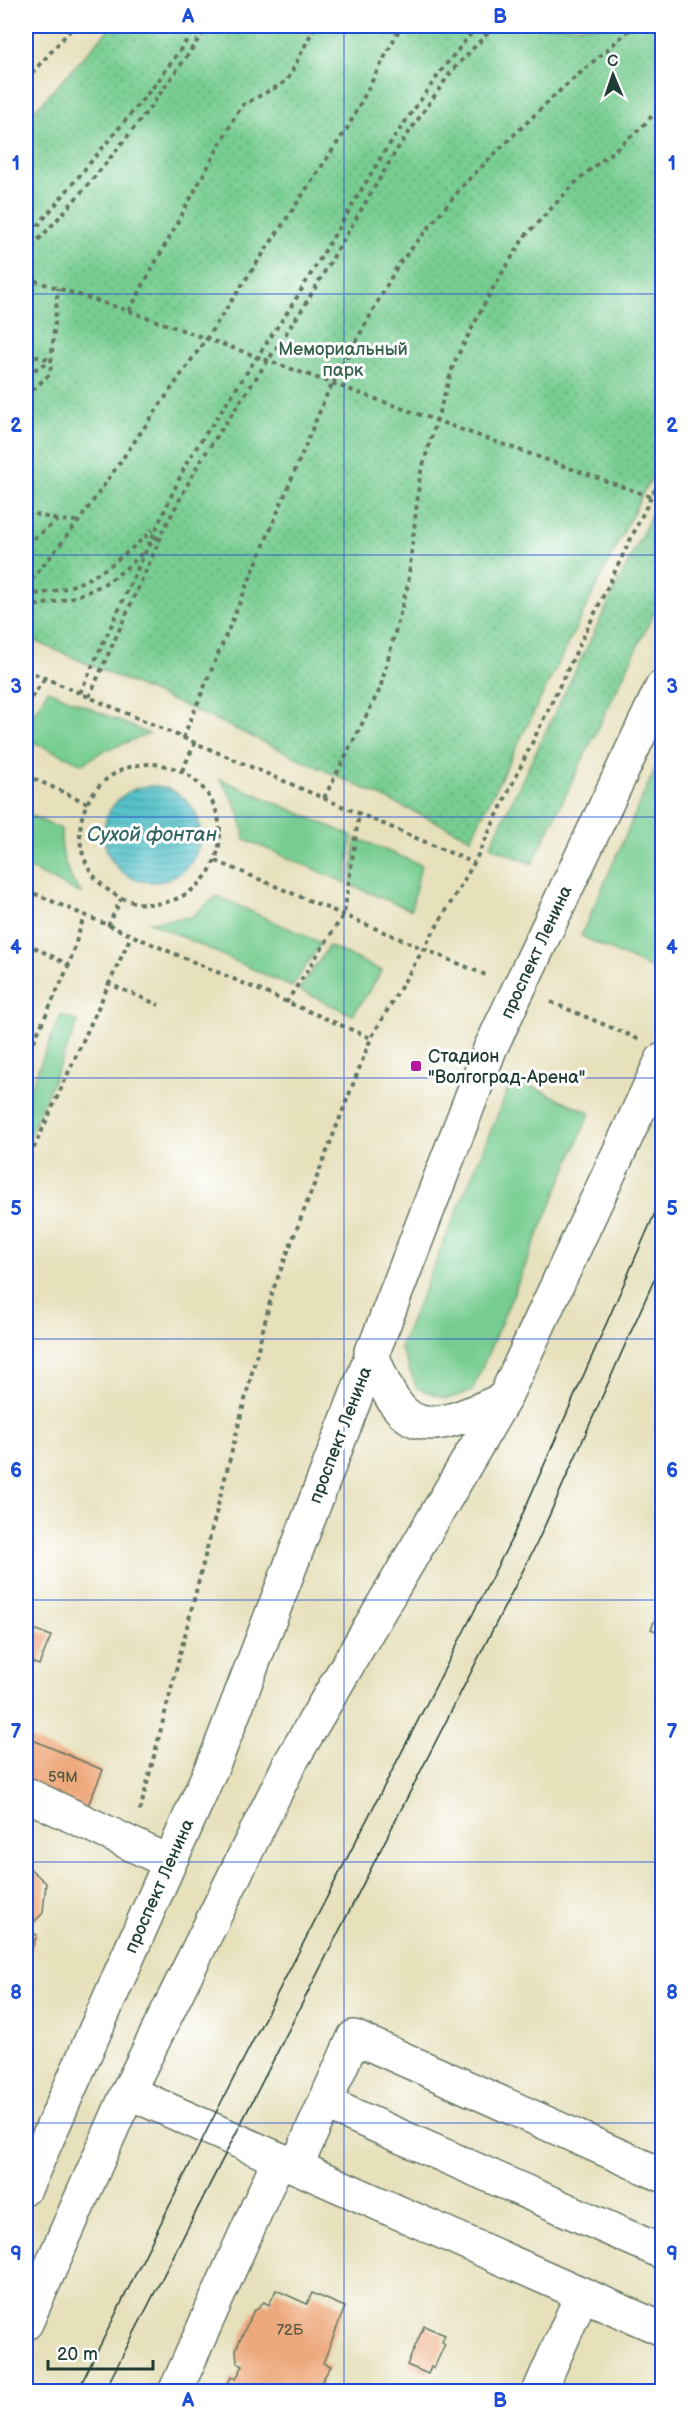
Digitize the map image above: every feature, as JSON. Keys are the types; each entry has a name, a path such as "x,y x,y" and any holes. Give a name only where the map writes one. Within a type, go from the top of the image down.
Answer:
{"main road":[{"name":"проспект Ленина","path":"26,2187 219,1751 371,1351 490,1048 663,687"},
{"path":"26,2323 128,2092 290,1763 504,1399 652,1050"},
{"path":"371,1351 392,1401 411,1420 432,1425 463,1417 504,1399"},
{"path":"26,1794 169,1862"},
{"path":"176,2391 288,2163 325,2103 354,2037 663,2175"},
{"path":"128,2092 663,2329"},
{"path":"325,2103 663,2252"},
{"path":"539,2391 582,2294"}],"path":[{"path":"26,80 74,26"},
{"path":"26,240 158,81 197,26"},
{"path":"26,254 86,187 171,81 207,26"},
{"path":"129,311 242,106 287,81 315,26"},
{"path":"26,587 79,521 206,339 348,127 401,26"},
{"path":"80,693 187,462 330,244 386,149 444,66 477,26"},
{"path":"89,697 163,531 199,463 303,308 396,151 451,72 494,26"},
{"path":"183,738 333,384 399,265 466,182 555,95 634,26"},
{"path":"324,798 380,689 408,584 420,476 454,363 490,293 525,236 578,180 640,129 663,105"},
{"path":"26,278 129,311 651,497"},
{"path":"26,396 50,374 58,288"},
{"path":"26,354 52,361"},
{"path":"26,374 52,361"},
{"path":"131,1844 273,1290 371,1038 474,864 651,497 663,477"},
{"path":"26,512 58,520 79,521"},
{"path":"26,544 58,520"},
{"path":"26,595 69,589 96,576 156,527"},
{"path":"26,607 61,602 93,592 126,570 163,531"},
{"path":"26,670 474,864"},
{"path":"26,705 45,678"},
{"path":"182,771 195,743"},
{"path":"158,763 182,771 199,783 216,809 221,840 216,861 200,884 177,900 148,905 121,899 100,885 86,865 79,840 81,816 87,803 92,793 110,776 133,765 158,763"},
{"path":"26,775 87,803"},
{"path":"286,1003 344,914 359,814"},
{"path":"216,861 518,988 652,1050"},
{"path":"26,890 371,1038"},
{"path":"108,926 121,899"},
{"path":"26,1058 69,966 84,916"},
{"path":"26,1165 107,984 131,936"},
{"path":"26,943 69,966"},
{"path":"107,984 159,1005"}],"green space":[{"name":"Мемориальный парк","path":"112,26 662,26 662,461 646,487 471,838 216,720 26,637 26,120"},
{"path":"662,493 662,596 532,864 490,846"},
{"path":"48,690 149,734 101,752 83,764 26,739 26,726"},
{"path":"662,753 662,952 654,970 581,936"},
{"path":"220,779 352,836 346,883 244,839 242,822 236,807"},
{"path":"26,814 61,829 65,864 82,894 26,867"},
{"path":"356,838 421,865 411,910 351,885"},
{"path":"217,896 321,943 292,987 150,922 191,917"},
{"path":"329,946 382,971 353,1015 299,990"},
{"path":"61,1015 78,1022 26,1144 26,1098"},
{"path":"513,1078 590,1113 472,1391 447,1399 417,1388 400,1347"}],"water":[{"name":"Сухой фонтан","path":"152,786 170,789 186,800 197,816 200,834 197,852 186,868 170,879 152,882 134,879 118,868 107,852 104,834 107,816 118,800 134,789"}],"building":[{"path":"662,1603 662,1634 651,1629"},
{"path":"26,1626 51,1636 39,1665 26,1660"},
{"path":"26,1737 103,1770 86,1810 26,1784"},
{"path":"26,1865 46,1883 43,1913 26,1930"},
{"path":"26,1930 37,1935 26,1962"},
{"path":"276,2290 307,2304 312,2293 345,2307 323,2363 331,2366 322,2381 324,2392 224,2392 231,2377 236,2379 243,2365 237,2362 236,2349 253,2312 264,2302 269,2305"},
{"path":"424,2326 445,2335 442,2342 445,2344 434,2368 431,2366 428,2374 407,2365"}],"tram line":[{"path":"77,2392 208,2128 512,1538 662,1197"},
{"path":"104,2392 537,1543 662,1262"}],"place":[{"name":"Стадион \"Волгоград-Арена\"","path":"416,1066"}]}
